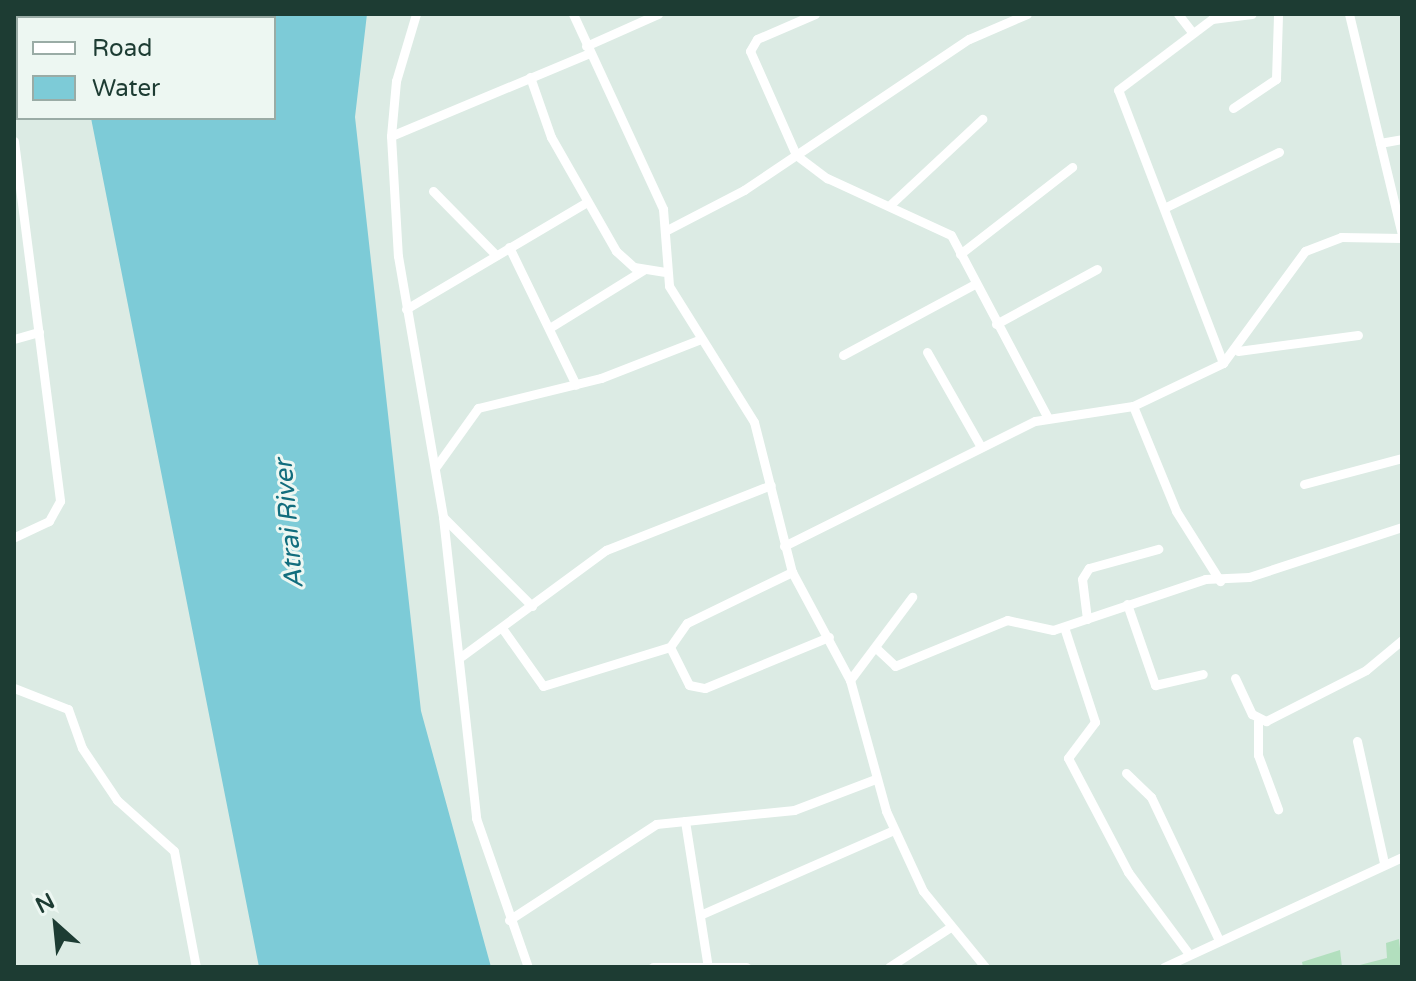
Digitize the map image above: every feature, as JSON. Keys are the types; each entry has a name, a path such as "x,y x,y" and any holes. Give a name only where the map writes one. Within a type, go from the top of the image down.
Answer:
{"street":[{"path":"416,14 396,81 391,136 406,309 443,517 462,656 476,818 509,920 528,967"},
{"path":"573,14 658,195 665,231 664,272 701,339 754,422 792,572 850,680 873,780 894,830 949,928 985,967"},
{"path":"391,136 530,77 658,14"},
{"path":"815,14 751,47 796,155 827,178 942,228 960,254 1047,416"},
{"path":"665,231 796,155 903,80 1001,19 1027,14"},
{"path":"1178,14 1193,33"},
{"path":"1223,363 1118,90 1193,33 1222,16 1252,14"},
{"path":"1233,108 1276,79 1278,14"},
{"path":"784,546 1047,416 1133,406 1223,363 1238,351 1305,251 1341,237 1402,236 1349,14"},
{"path":"530,77 543,122 616,251 645,269 664,272"},
{"path":"891,204 982,119"},
{"path":"1380,143 1402,139"},
{"path":"14,141 59,511 14,537"},
{"path":"1164,208 1279,152"},
{"path":"960,254 1072,167"},
{"path":"433,191 496,255"},
{"path":"406,309 587,202"},
{"path":"509,247 551,327 576,385"},
{"path":"551,327 645,269"},
{"path":"996,324 1097,269"},
{"path":"843,355 975,284"},
{"path":"14,339 39,332"},
{"path":"1238,351 1358,335"},
{"path":"435,468 478,408 576,385 701,339"},
{"path":"927,352 981,447"},
{"path":"1133,406 1176,511 1220,581"},
{"path":"1304,484 1402,458"},
{"path":"462,656 631,538 771,485"},
{"path":"443,517 532,606"},
{"path":"876,648 895,666 1007,620 1041,630 1064,627 1205,579 1220,581 1402,527"},
{"path":"1087,619 1082,579 1089,568 1158,549"},
{"path":"502,628 543,686 670,647 687,623 792,572"},
{"path":"850,680 912,597"},
{"path":"1127,604 1155,685 1203,674"},
{"path":"1064,627 1095,722 1068,758 1128,872 1189,954"},
{"path":"670,647 697,689 829,637"},
{"path":"1258,721 1366,670 1402,640"},
{"path":"1235,678 1258,721 1258,755 1278,809"},
{"path":"14,688 68,709 82,748 117,800 174,851 196,967"},
{"path":"1357,741 1384,863"},
{"path":"1126,773 1151,797 1219,940"},
{"path":"509,920 643,830 685,821 794,810 873,780"},
{"path":"685,821 707,962"},
{"path":"700,915 894,830"},
{"path":"1164,967 1402,857"},
{"path":"889,967 949,928"},
{"path":"653,967 707,962 746,967"}],"green space":[{"path":"1399,939 1402,967 1352,967 1387,958 1386,943"},
{"path":"1340,950 1342,967 1303,967 1302,962"}],"water":[{"name":"Atrai River","path":"74,14 367,14 355,117 421,711 491,967 259,967 91,120 276,120 276,16"}]}
